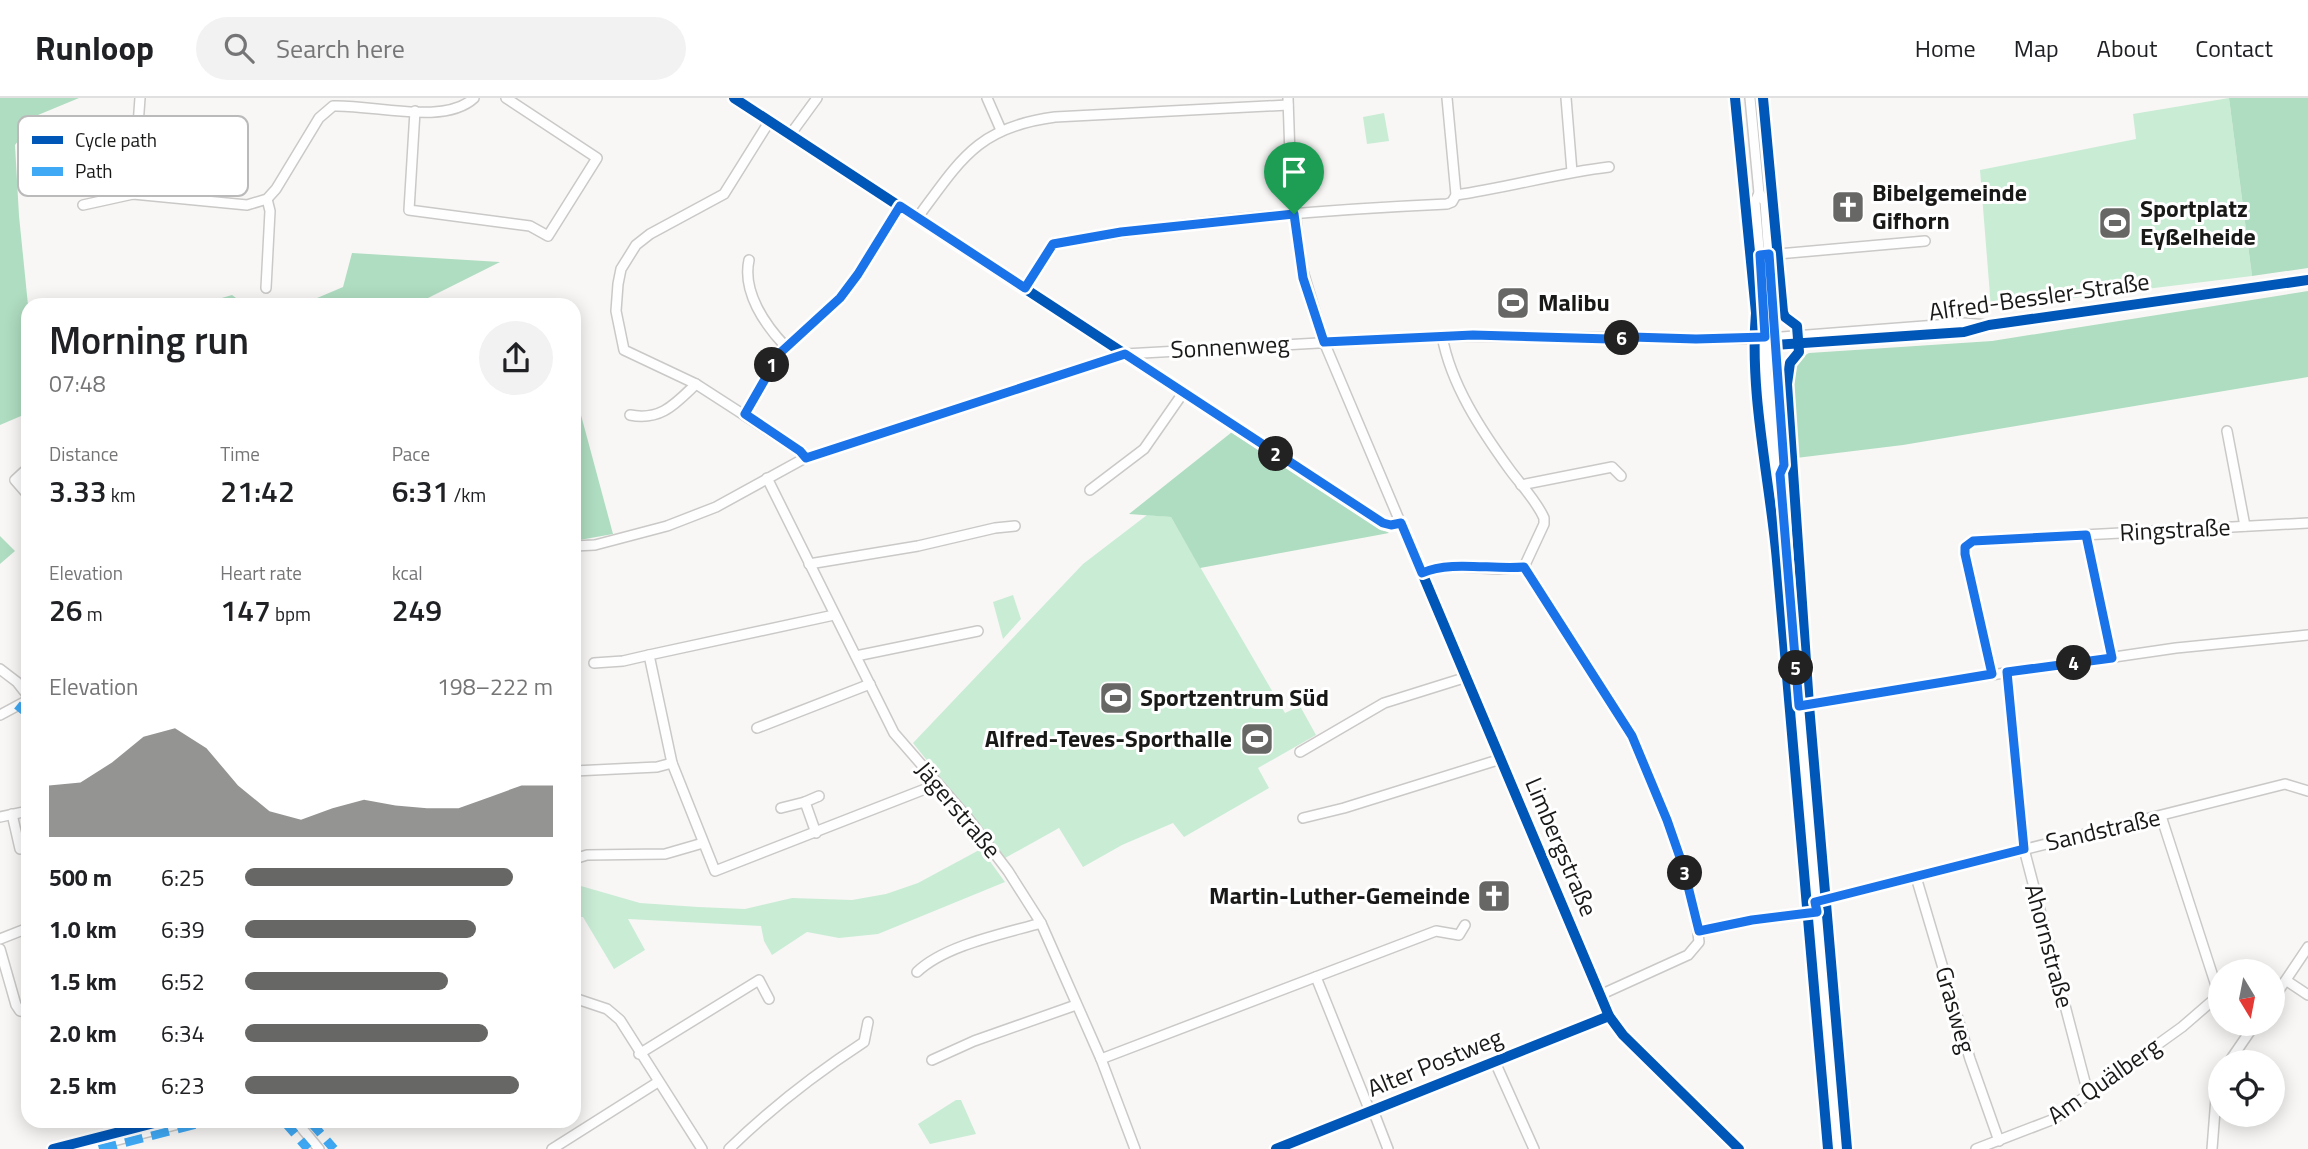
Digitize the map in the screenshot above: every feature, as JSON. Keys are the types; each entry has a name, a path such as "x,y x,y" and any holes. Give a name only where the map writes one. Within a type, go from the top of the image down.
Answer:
{"street":[{"path":"138,116 139,98"},
{"path":"154,196 247,205 267,200 319,118 333,102 444,112 464,107 474,98"},
{"path":"415,111 409,210 530,226 548,236 597,158 506,98"},
{"path":"734,98 1383,523 1401,523"},
{"path":"790,135 817,98"},
{"path":"987,98 1001,130"},
{"path":"1025,288 1053,244 1121,232 1294,214 1447,204 1456,195 1447,98"},
{"path":"1566,98 1572,172"},
{"path":"1750,98 1759,193 1765,202 1770,341 1784,465 1780,474 1837,1149"},
{"path":"918,217 968,153 1001,130 1055,117 1288,102"},
{"name":"Limbergstraße","path":"1288,102 1294,214 1303,278 1324,342 1609,1016 1623,1035 1739,1149"},
{"path":"769,122 724,194 650,234 636,245 621,270 616,312 624,350 695,384 745,414 800,451 806,458"},
{"path":"1456,195 1609,167"},
{"path":"83,205 124,196"},
{"path":"267,200 270,211 267,288"},
{"path":"745,414 761,382 786,347 840,298 900,206"},
{"path":"1765,255 1925,241"},
{"path":"749,260 748,281 754,300 772,333 786,347"},
{"name":"Alfred-Bessler-Straße","path":"1770,341 1963,323 1989,325 2308,280"},
{"path":"1442,336 1444,350 1472,413 1486,437 1541,511 1544,524 1524,567"},
{"name":"Sonnenweg","path":"581,546 595,545 667,526 716,507 806,458 1125,354 1442,336 1770,341"},
{"path":"630,415 643,417 669,410 695,384"},
{"path":"1090,489 1144,449 1183,393"},
{"path":"2227,431 2245,526"},
{"path":"1521,485 1612,467 1621,476"},
{"name":"Jägerstraße","path":"767,478 894,733 1008,871 1041,923 1101,1059 1135,1149"},
{"name":"Ringstraße","path":"1992,674 1965,554 1965,547 1973,541 2308,523"},
{"path":"809,564 1015,526"},
{"path":"2086,535 2112,658"},
{"path":"1422,573 1445,566 1499,569 1524,567"},
{"path":"1524,567 1632,736 1679,854 1699,931 1699,942 1688,956 1600,995"},
{"path":"594,663 623,661 834,615"},
{"path":"856,656 978,631"},
{"path":"1799,706 1992,674 2176,648 2308,635"},
{"path":"649,655 672,763 715,872 938,784"},
{"path":"0,669 21,688"},
{"name":"Ahornstraße","path":"2007,672 2024,849 2085,1082 2091,1092"},
{"path":"1300,752 1384,703 1466,677"},
{"path":"757,728 870,684"},
{"path":"0,715 21,702"},
{"path":"1303,818 1344,808 1501,759"},
{"path":"581,771 657,767 672,763"},
{"name":"Sandstraße","path":"1815,902 2285,784 2308,791"},
{"path":"781,808 805,803 819,796"},
{"path":"805,803 816,833"},
{"path":"0,817 21,812"},
{"path":"12,814 21,849"},
{"path":"2161,816 2208,960"},
{"path":"581,857 665,854 703,843"},
{"name":"Grasweg","path":"1916,877 1970,1059 1999,1141"},
{"path":"1699,931 1752,920 1817,912"},
{"path":"917,972 928,961 973,943 1041,923"},
{"path":"1101,1059 1436,931 1459,935 1465,925"},
{"path":"0,939 21,931"},
{"path":"2308,947 2287,981 2308,995"},
{"path":"0,949 16,1005 21,1011"},
{"path":"1316,976 1388,1149"},
{"path":"639,1054 759,980 769,999"},
{"path":"581,1000 607,1009 624,1024 639,1054 702,1149"},
{"path":"932,1060 974,1041 1076,1005"},
{"name":"Am Quälberg","path":"1976,1149 2054,1119 2208,1006"},
{"name":"Alter Postweg","path":"1276,1149 1609,1016"},
{"path":"729,1149 755,1123 806,1081 864,1042 868,1022"},
{"path":"1495,1062 1534,1149"},
{"path":"552,1149 658,1082"},
{"path":"2211,1148 2213,1127"},
{"path":"83,1149 152,1128"},
{"path":"302,1128 319,1149"}],"green space":[{"path":"0,98 79,98 37,116 18,116 18,141 15,145 27,298 21,298 21,416 0,425"},
{"name":"Sportplatz Eyßelheide","path":"2229,98 2252,276 1991,308 1980,170 2136,139 2133,114"},
{"path":"2229,98 2308,98 2308,268 2252,276"},
{"path":"1384,113 1389,141 1367,144 1363,117"},
{"path":"352,253 500,262 428,298 317,298 343,287"},
{"path":"2308,291 2308,377 1903,445 1796,458 1791,371 1802,357 1809,353 1992,341"},
{"path":"581,415 613,534 581,540"},
{"path":"1232,432 1389,533 1200,568 1171,517 1129,514"},
{"name":"Sportzentrum Süd","path":"1147,515 1171,517 1285,713 1300,706 1316,735 1258,768 1269,788 1184,837 1173,823 1122,845 1083,867 1059,828 1005,858 913,743 1083,564"},
{"path":"0,536 15,551 0,564"},
{"path":"1013,595 1021,619 1003,639 993,602"},
{"path":"981,849 1005,882 878,934 839,938 807,932 772,955 764,941 761,926 628,919 645,950 614,969 581,917 581,886 640,903 745,909 792,898 852,900 886,894 918,883"},
{"path":"956,1100 961,1100 976,1134 930,1144 918,1124"}],"marked path":[{"path":"17,705 21,708"},
{"path":"99,1149 181,1128"},
{"path":"290,1128 308,1149"},
{"path":"316,1128 334,1149"}],"cycle path":[{"path":"734,98 1383,523 1401,523 1609,1016 1623,1035 1739,1149"},
{"path":"1735,98 1756,313 1755,374 1777,561 1828,1149"},
{"path":"1763,98 1783,312 1785,317 1797,326 1799,352 1790,363 1787,384 1809,705 1847,1149"},
{"path":"1775,345 1964,332 1989,325 2308,280"},
{"path":"1276,1149 1609,1016"},
{"path":"53,1149 135,1128"}],"place":[{"name":"Bibelgemeinde Gifhorn","path":"1848,207"},
{"name":"Sportplatz Eyßelheide","path":"2115,223"},
{"name":"Malibu","path":"1513,303"},
{"name":"Sportzentrum Süd","path":"1116,698"},
{"name":"Alfred-Teves-Sporthalle","path":"1257,739"},
{"name":"Martin-Luther-Gemeinde","path":"1494,896"}],"route":[{"path":"900,206 1025,288 1053,244 1121,232 1294,214 1303,278 1324,342 1473,335 1609,339 1765,337 1760,255 1769,254 1784,465 1780,474 1799,706 1992,674 1965,547 1973,541 2086,535 2112,658 2007,672 2024,849 1815,902 1817,912 1752,920 1699,931 1683,866 1632,736 1524,567 1499,569 1445,566 1422,573 1401,523 1383,523 1125,354 806,458 800,451 745,414 780,353 840,298 900,206"}]}
